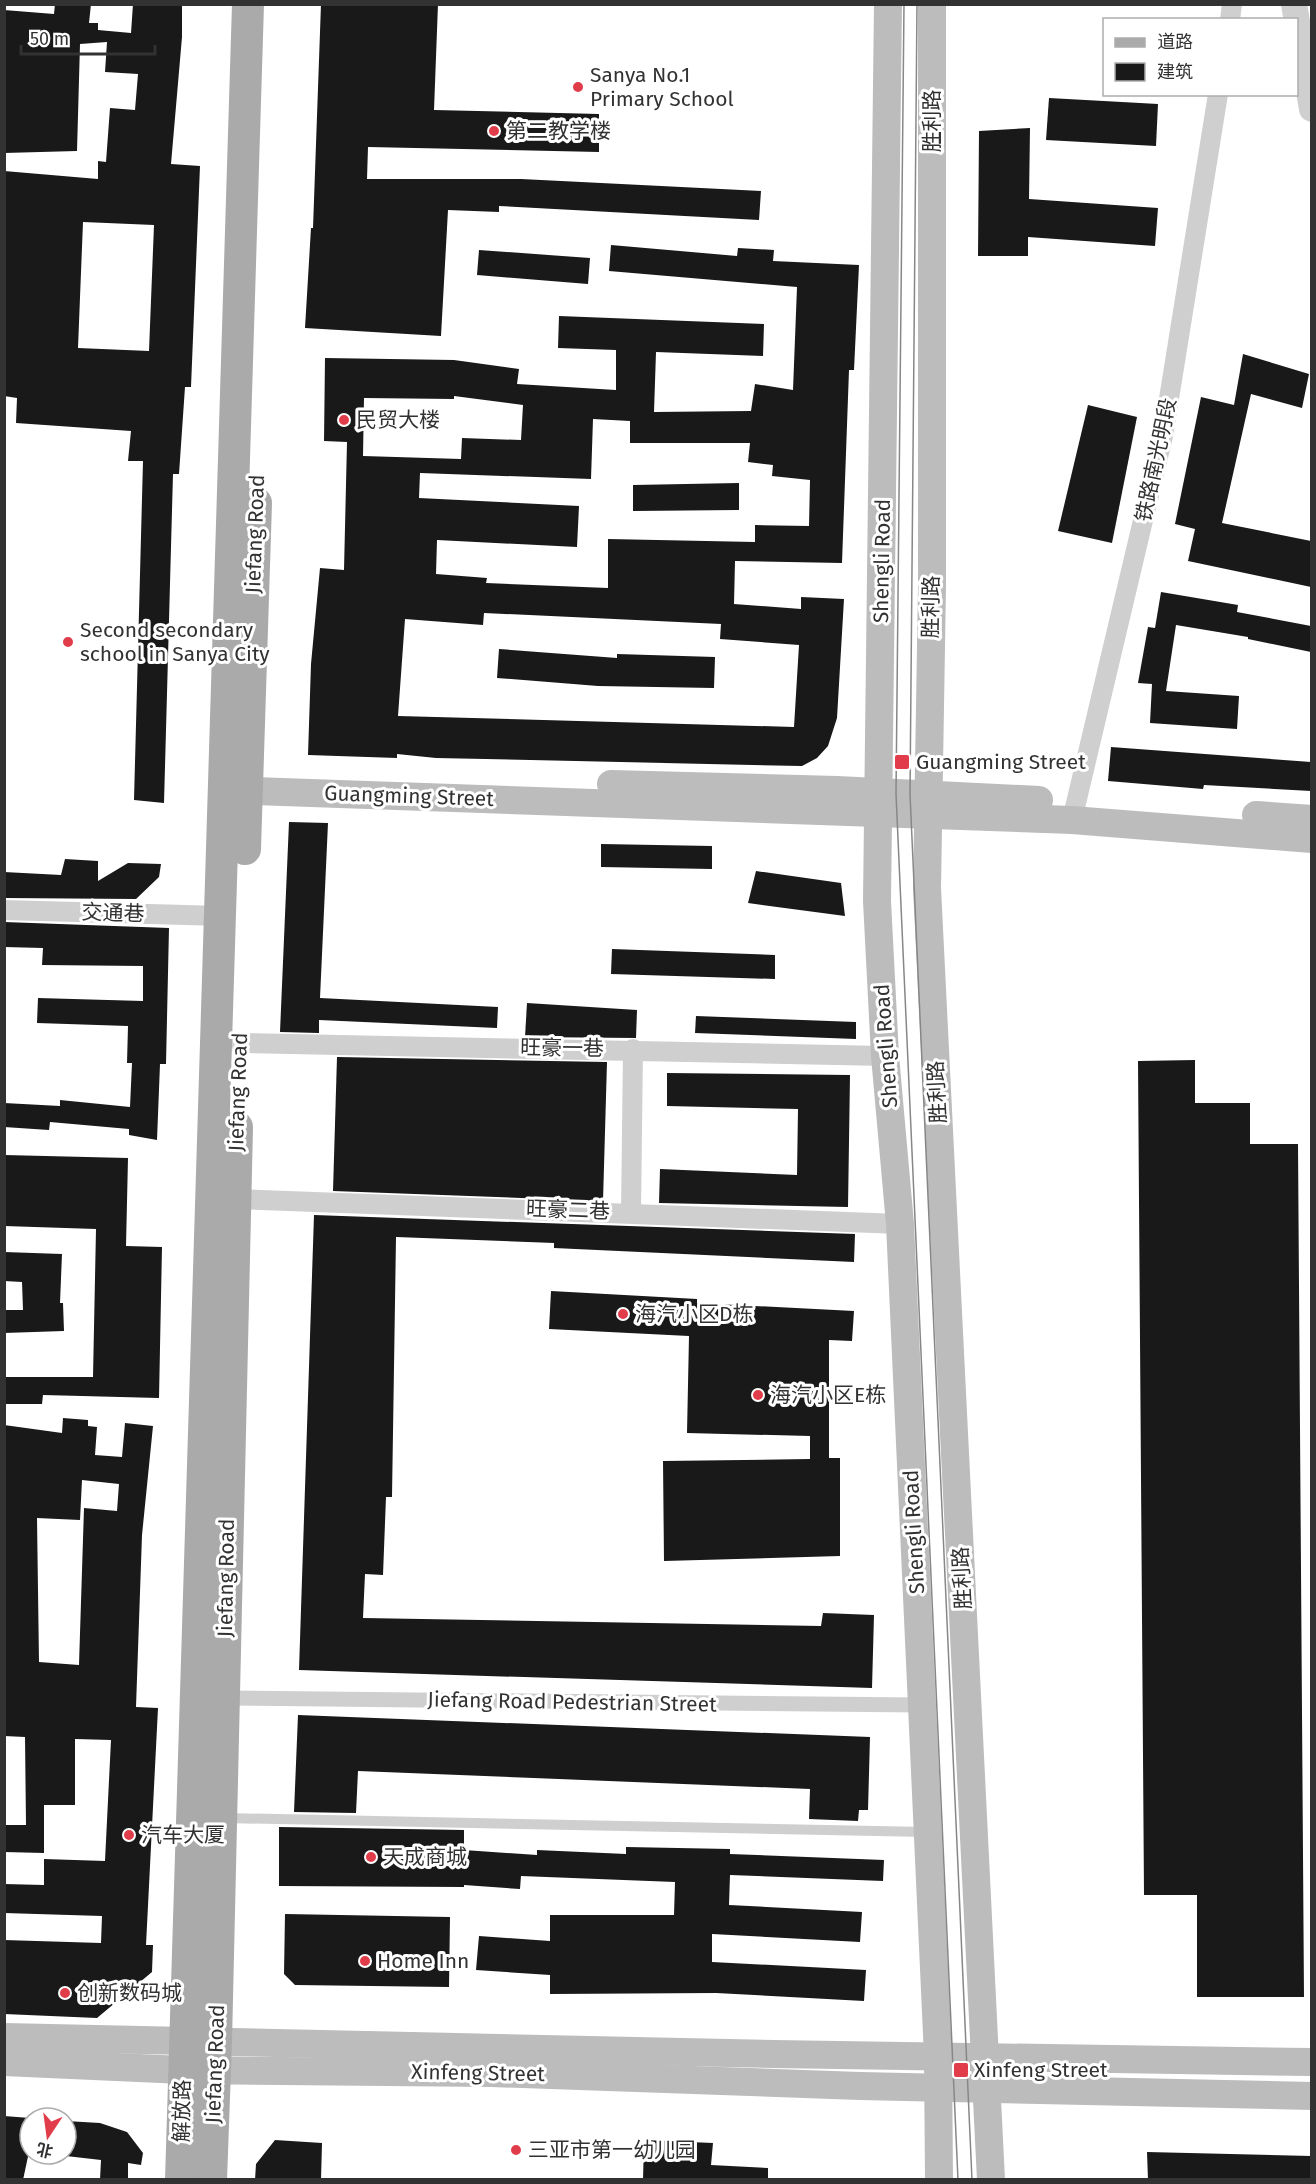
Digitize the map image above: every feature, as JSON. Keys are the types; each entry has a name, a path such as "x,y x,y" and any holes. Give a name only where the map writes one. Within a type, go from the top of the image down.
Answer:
{"main road":[{"name":"Jiefang Road","path":"211,2180 222,1818 239,1043 236,782 248,4"},
{"name":"Jiefang Road","path":"184,2056 222,916 236,782 269,4"},
{"name":"Shengli Road","path":"888,4 877,901 885,1056 900,1224 939,2087"},
{"name":"胜利路","path":"932,4 932,586 927,888 991,2180"},
{"name":"Guangming Street","path":"236,782 1311,819"},
{"name":"Guangming Street","path":"1074,811 1311,839"},
{"name":"Xinfeng Street","path":"4,2037 184,2056"},
{"name":"Xinfeng Street","path":"4,2062 184,2056 986,2056 1311,2062"},
{"name":"解放路","path":"181,2180 184,2056"},
{"name":"Xinfeng Street","path":"215,2056 492,2073 1311,2096"},
{"path":"939,2087 939,2180"}],"street":[{"path":"1298,29 1311,109"},
{"name":"铁路南光明段","path":"1074,811 1163,435 1218,96"},
{"name":"交通巷","path":"4,910 222,916"},
{"name":"旺豪一巷","path":"239,1043 633,1049 885,1056"},
{"path":"631,1212 633,1049"},
{"name":"旺豪二巷","path":"235,1198 900,1224"},
{"name":"Jiefang Road Pedestrian Street","path":"223,1698 921,1705"}],"lane":[{"path":"222,1818 927,1832"}],"building":[{"path":"55,4 91,4 89,23 98,23 98,30 131,33 133,4 182,4 182,37 171,164 200,166 191,387 185,387 179,474 173,474 164,803 134,800 143,461 128,461 131,431 16,423 17,398 4,396 4,171 98,179 98,161 106,162 110,108 135,110 138,74 105,72 107,42 80,44 77,151 4,153 4,10 54,14","holes":["83,222 154,225 149,351 78,348"]},
{"path":"321,4 438,4 434,110 599,114 599,152 368,147 367,179 521,179 761,191 759,220 499,206 499,212 448,210 441,336 305,328 311,228 313,228"},
{"path":"1049,98 1158,104 1156,146 1046,140"},
{"path":"1030,128 1029,199 1158,208 1155,246 1028,237 1028,256 978,256 979,131"},
{"path":"611,245 737,256 738,248 774,250 773,261 859,265 854,370 849,370 842,563 735,561 734,604 801,609 801,597 844,599 837,718 828,746 817,758 802,766 436,758 397,754 397,758 308,755 311,664 320,568 344,570 347,442 324,441 325,358 454,360 519,369 517,384 616,390 616,350 558,348 559,316 764,324 763,356 656,352 654,412 751,411 755,384 793,390 797,287 609,271","holes":["454,396 523,405 521,440 462,438 461,459 363,456 364,398 454,399","593,419 630,421 630,443 750,443 748,462 773,465 772,476 810,480 809,526 755,525 755,542 608,539 608,588 486,583 487,578 436,574 437,540 577,547 579,506 419,498 420,473 591,479","484,613 721,624 720,639 799,645 794,727 398,716 405,619 483,625"]},
{"path":"479,250 590,258 588,284 477,275"},
{"path":"1243,354 1309,374 1302,408 1251,394 1222,523 1311,541 1311,587 1188,561 1195,529 1175,524 1201,397 1234,405"},
{"path":"1088,405 1137,417 1112,543 1058,531"},
{"path":"739,483 739,510 633,511 633,485"},
{"path":"1161,592 1238,605 1237,612 1311,626 1311,652 1248,639 1248,637 1176,625 1166,691 1239,696 1237,729 1150,723 1152,684 1138,683 1148,627 1155,628"},
{"path":"499,649 617,658 617,654 715,657 714,688 598,686 497,678"},
{"path":"1111,747 1311,762 1311,791 1204,785 1203,789 1108,781"},
{"path":"289,822 328,823 320,998 498,1007 497,1028 319,1020 319,1033 280,1032"},
{"path":"601,844 712,846 712,869 601,867"},
{"path":"65,859 98,861 98,881 128,863 161,864 159,877 136,899 4,898 4,872 61,875"},
{"path":"756,871 841,883 845,916 748,903"},
{"path":"4,922 169,928 166,1064 160,1064 157,1140 129,1135 129,1129 50,1122 49,1130 4,1127 4,1103 60,1106 60,1100 130,1107 132,1063 127,1063 128,1026 37,1023 38,998 143,1001 143,966 42,965 43,948 4,947"},
{"path":"612,949 775,955 775,979 611,974"},
{"path":"527,1003 637,1010 636,1038 525,1037"},
{"path":"696,1016 856,1022 856,1039 695,1033"},
{"path":"337,1057 607,1062 603,1201 333,1191"},
{"path":"1195,1060 1195,1103 1250,1103 1250,1144 1298,1144 1304,1997 1197,1997 1197,1895 1144,1895 1138,1061"},
{"path":"667,1073 850,1075 848,1207 659,1203 660,1169 797,1175 798,1109 667,1106"},
{"path":"4,1155 128,1158 126,1246 162,1247 159,1398 43,1395 42,1404 4,1404 4,1377 93,1377 96,1229 4,1226"},
{"path":"314,1215 855,1234 854,1262 554,1248 554,1243 396,1237 392,1497 386,1497 383,1575 365,1574 363,1618 821,1626 823,1613 874,1615 872,1688 299,1670"},
{"path":"4,1252 62,1254 60,1303 63,1303 64,1331 4,1333 4,1310 23,1310 22,1282 4,1281"},
{"path":"551,1291 697,1299 697,1303 854,1311 852,1341 829,1340 829,1458 840,1458 840,1556 664,1561 663,1461 810,1459 810,1436 687,1433 689,1336 549,1329"},
{"path":"63,1418 88,1420 88,1426 97,1427 95,1455 122,1457 125,1423 153,1426 142,1535 136,1707 158,1708 146,1945 153,1945 152,1972 97,2018 4,2014 4,1940 101,1943 102,1916 4,1913 4,1884 44,1885 44,1859 105,1861 111,1740 75,1739 75,1805 44,1805 44,1853 4,1852 4,1825 26,1825 25,1737 4,1736 4,1425 62,1433","holes":["82,1480 119,1484 117,1511 84,1508 79,1665 39,1662 37,1518 80,1520"]},
{"path":"298,1715 870,1737 868,1810 859,1810 858,1821 809,1819 810,1789 358,1771 356,1813 294,1812"},
{"path":"279,1827 464,1830 464,1850 537,1855 537,1850 626,1854 626,1847 730,1849 730,1854 884,1860 883,1881 730,1875 729,1905 862,1912 860,1942 712,1934 712,1962 866,1970 864,2001 716,1993 550,1994 550,1975 476,1970 479,1936 550,1941 550,1915 674,1915 675,1882 521,1876 520,1889 464,1885 464,1887 279,1886"},
{"path":"285,1914 450,1917 449,1987 295,1985 284,1974"},
{"path":"4,2116 18,2117 18,2166 26,2166 23,2180 4,2180"},
{"path":"78,2122 100,2123 127,2132 143,2153 141,2165 128,2163 128,2180 100,2180 101,2160 78,2157"},
{"path":"275,2140 322,2143 321,2180 255,2180 256,2164"},
{"path":"644,2140 713,2143 711,2165 768,2168 768,2180 643,2180"},
{"path":"1147,2152 1311,2156 1311,2180 1148,2180"}],"tram line":[{"path":"904,4 896,794 958,2180"},
{"path":"917,4 910,794 972,2180"}],"place":[{"name":"Sanya No.1 Primary School","path":"578,87"},
{"name":"第二教学楼","path":"494,131"},
{"name":"民贸大楼","path":"344,420"},
{"name":"Second secondary school in Sanya City","path":"68,642"},
{"name":"Guangming Street","path":"902,762"},
{"name":"海汽小区D栋","path":"623,1314"},
{"name":"海汽小区E栋","path":"758,1395"},
{"name":"汽车大厦","path":"129,1835"},
{"name":"天成商城","path":"371,1857"},
{"name":"Home Inn","path":"365,1961"},
{"name":"创新数码城","path":"65,1993"},
{"name":"Xinfeng Street","path":"961,2070"},
{"name":"三亚市第一幼儿园","path":"516,2150"}]}
